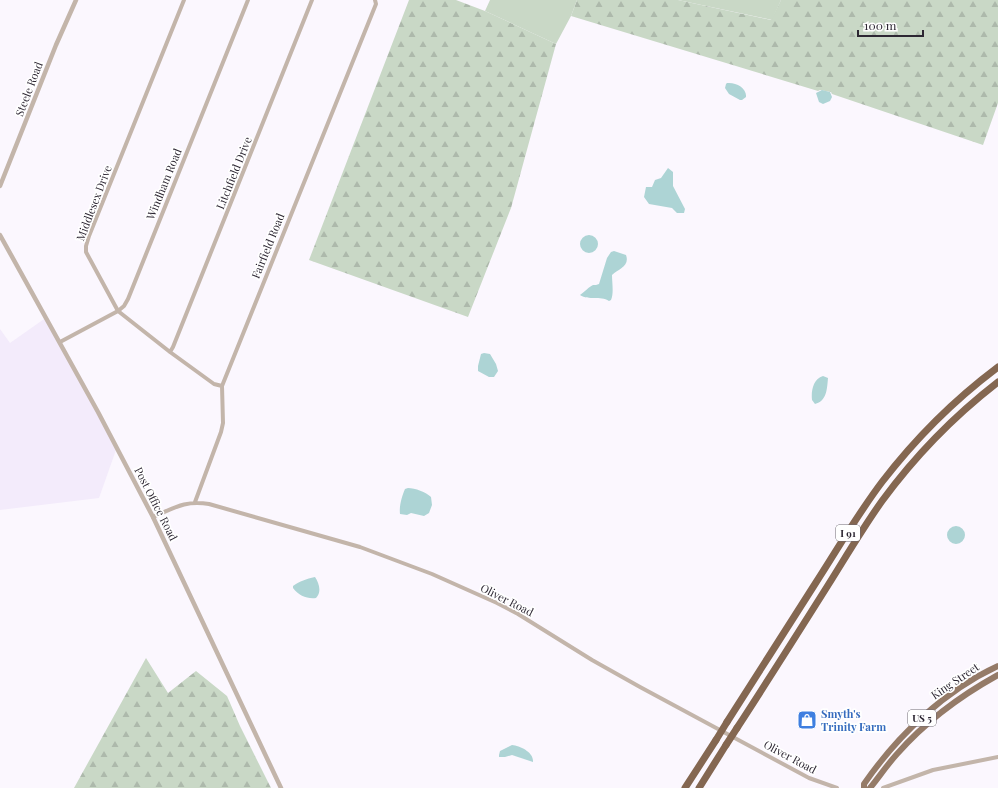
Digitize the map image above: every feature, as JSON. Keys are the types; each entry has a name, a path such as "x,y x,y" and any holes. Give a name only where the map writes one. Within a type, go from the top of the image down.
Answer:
{"highway":[{"name":"I 91","path":"685,788 857,517 882,482 901,458 936,421 966,393 998,367"},
{"name":"I 91","path":"699,788 867,523 892,488 939,434 967,407 998,382"}],"main road":[{"name":"King Street","path":"864,788 864,784 868,778 891,749 909,730 940,702 966,684 998,666"},
{"name":"King Street","path":"870,788 896,755 915,735 945,708 971,690 998,675"},
{"path":"940,702 945,708"},
{"path":"891,749 896,755"}],"street":[{"name":"Steele Road","path":"0,186 56,45 76,0"},
{"name":"Middlesex Drive","path":"184,0 86,246 86,252 118,311 214,384 222,386"},
{"name":"Windham Road","path":"60,342 118,311 124,306 128,299 248,0"},
{"name":"Litchfield Drive","path":"170,352 312,0"},
{"name":"Fairfield Road","path":"195,502 221,432 223,423 222,386 376,4 375,0"},
{"name":"Post Office Road","path":"0,235 60,342 153,517 281,788"},
{"name":"Oliver Road","path":"153,517 176,507 195,502 220,507 360,547 432,574 518,614 592,660 646,690 809,778 829,787 837,788"},
{"path":"883,788 933,770 998,757"}],"shaded area":[{"path":"47,317 116,450 99,498 0,510 0,329 10,343"}],"green space":[{"path":"409,0 456,0 485,11 556,44 511,208 468,317 309,260"},
{"path":"490,0 577,0 571,16 556,44 485,11"},
{"path":"577,0 678,0 771,20 781,0 998,0 998,103 983,145 832,94 831,92 818,91 571,16"},
{"path":"678,0 781,0 772,20"},
{"path":"146,658 168,693 196,671 227,696 240,726 271,788 74,788"}],"water":[{"path":"727,83 743,88 746,97 740,100 729,94 725,88"},
{"path":"822,90 830,92 832,97 830,101 823,104 819,102 816,93"},
{"path":"668,168 673,172 673,186 685,209 684,213 677,213 672,208 649,204 644,197 646,187 652,187 655,180 661,178"},
{"path":"589,235 595,238 598,244 595,250 589,253 583,250 580,244 583,238"},
{"path":"614,251 626,255 627,259 625,265 612,275 613,291 611,300 609,301 602,298 587,298 580,295 593,285 599,284 607,258 611,252"},
{"path":"481,354 490,354 496,364 498,371 494,377 489,377 478,371"},
{"path":"823,376 828,378 826,394 822,400 815,404 812,400 813,386 817,380"},
{"path":"408,488 426,493 431,497 432,505 429,513 424,516 411,513 407,515 400,514 402,498 405,489"},
{"path":"952,526 960,526 965,531 963,542 960,544 952,544 947,539 947,531"},
{"path":"315,577 319,588 319,593 316,598 303,596 293,588 293,586 301,581"},
{"path":"512,745 529,752 533,758 533,762 512,755 499,757 500,751"}],"place":[{"name":"Smyth's Trinity Farm","path":"807,720"}]}
